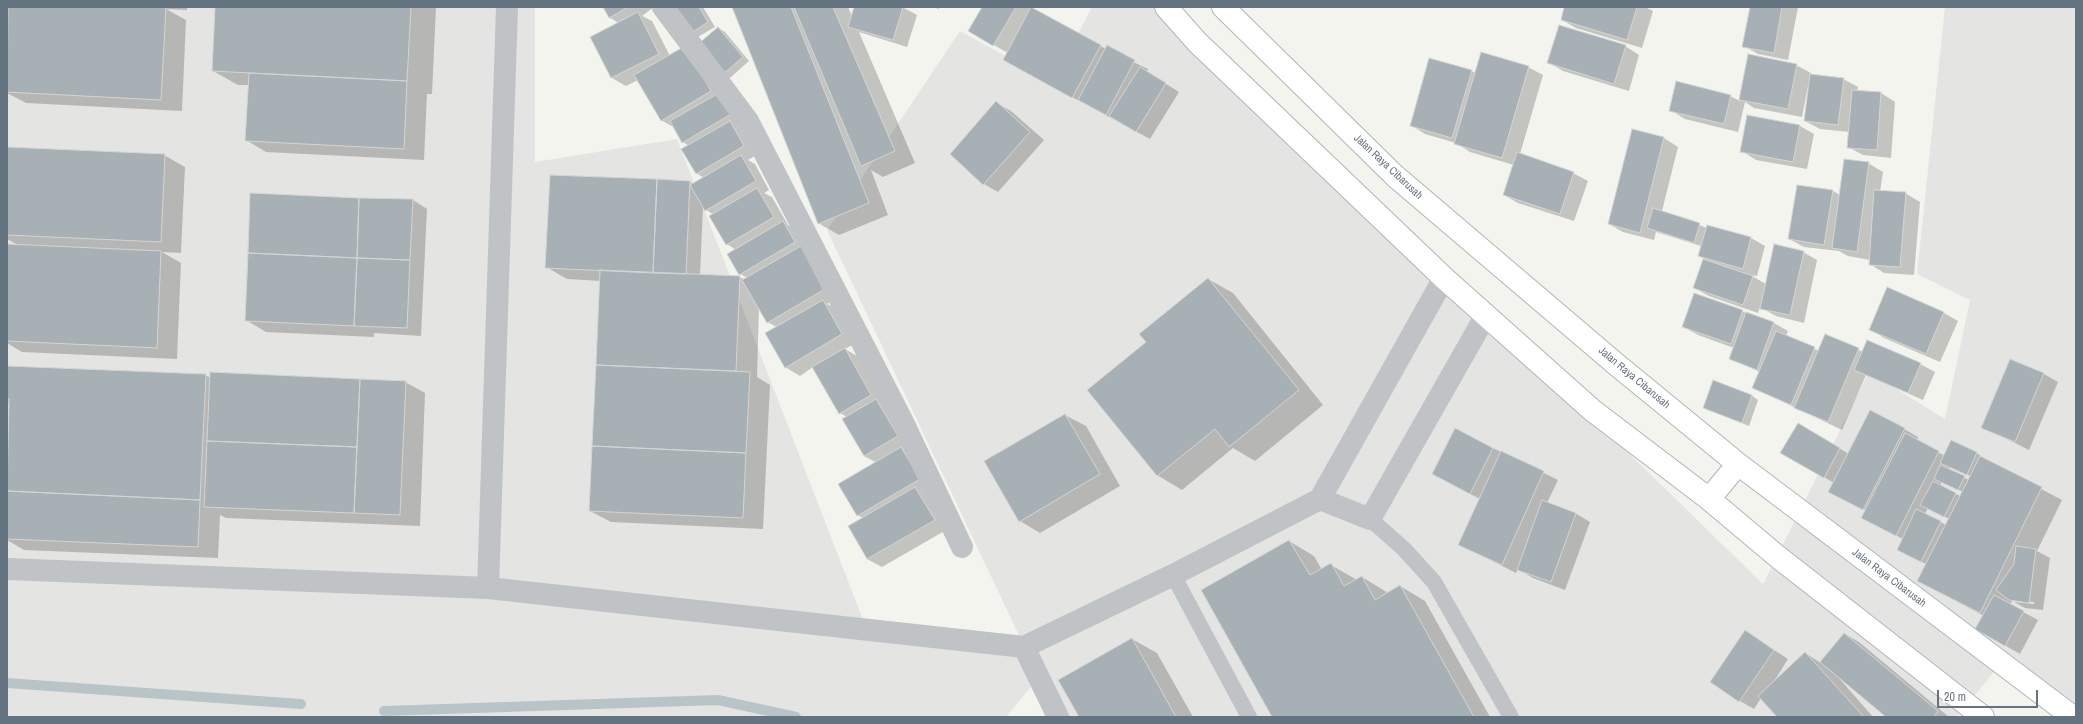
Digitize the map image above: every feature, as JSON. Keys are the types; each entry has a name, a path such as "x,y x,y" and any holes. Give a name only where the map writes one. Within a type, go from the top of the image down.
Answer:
{"main road":[{"path":"1166,7 1197,42 1444,278 1592,410 1709,499 1778,557 1983,717"},
{"name":"Jalan Raya Cibarusah","path":"1223,7 1395,176 1605,354 1738,464 2073,717"},
{"path":"1709,499 1738,464"}],"street":[{"path":"488,588 507,7"},
{"path":"663,7 748,120 902,420 962,547"},
{"path":"7,570 488,588 1024,647 1173,575 1320,499 1444,278"},
{"path":"1320,499 1370,519 1486,315"},
{"path":"1024,647 1058,717"}],"lane":[{"path":"1370,519 1404,549 1434,582 1511,717"},
{"path":"1173,575 1249,717"}],"shaded area":[{"path":"7,7 535,7 535,162 677,139 867,630 1024,646 827,230 960,31 1053,82 1092,7 1171,7 1763,584 1869,372 1945,419 1970,300 1917,274 1945,7 2076,7 2076,711 2002,662 1957,717 1060,717 1039,677 1006,717 7,717"}],"building":[{"path":"8,7 166,7 161,100 7,92"},
{"path":"215,7 411,7 407,81 212,71"},
{"path":"603,7 628,7 609,18"},
{"path":"671,7 699,7 708,22 688,35"},
{"path":"732,7 791,7 869,203 818,224"},
{"path":"794,7 833,7 895,151 861,166"},
{"path":"854,7 903,7 893,40 848,27"},
{"path":"982,7 1016,7 993,46 968,31"},
{"path":"1031,7 1101,45 1072,98 1003,60"},
{"path":"1564,7 1637,7 1627,40 1561,20"},
{"path":"1750,7 1782,7 1774,53 1742,47"},
{"path":"638,12 659,54 611,78 590,37"},
{"path":"1559,25 1626,45 1614,84 1547,63"},
{"path":"718,27 743,57 722,75 697,45"},
{"path":"1107,45 1135,60 1106,115 1078,100"},
{"path":"685,46 711,91 661,121 634,75"},
{"path":"1481,52 1529,66 1502,158 1454,144"},
{"path":"1748,54 1797,64 1788,109 1739,100"},
{"path":"1429,58 1472,70 1452,138 1410,126"},
{"path":"1140,67 1166,83 1136,132 1109,116"},
{"path":"249,73 407,81 404,149 245,141"},
{"path":"1810,74 1844,78 1838,125 1804,121"},
{"path":"1676,81 1731,95 1724,124 1669,111"},
{"path":"1852,90 1881,92 1877,150 1847,148"},
{"path":"719,93 731,114 682,143 670,121"},
{"path":"996,101 1030,132 983,185 950,154"},
{"path":"1747,115 1800,125 1793,162 1740,152"},
{"path":"730,121 744,146 696,174 681,149"},
{"path":"1632,129 1664,137 1640,233 1608,224"},
{"path":"7,147 165,154 161,242 7,235"},
{"path":"1517,152 1574,172 1560,214 1503,195"},
{"path":"741,155 756,181 705,211 690,185"},
{"path":"1844,159 1869,162 1857,252 1832,248"},
{"path":"550,175 657,179 653,273 545,268"},
{"path":"657,179 690,181 686,274 653,273"},
{"path":"1797,185 1833,190 1824,245 1788,239"},
{"path":"757,188 774,217 726,245 709,216"},
{"path":"1874,190 1906,192 1900,267 1869,265"},
{"path":"250,193 359,198 357,258 248,253"},
{"path":"359,198 413,199 410,260 357,258"},
{"path":"1653,208 1700,223 1694,243 1647,228"},
{"path":"783,221 795,242 739,275 727,254"},
{"path":"1707,225 1751,237 1743,269 1698,256"},
{"path":"806,243 830,286 767,323 742,280"},
{"path":"7,244 161,251 157,348 7,341"},
{"path":"1774,244 1804,251 1790,315 1760,309"},
{"path":"248,253 357,258 354,326 245,321"},
{"path":"357,258 410,260 407,328 354,326"},
{"path":"1703,259 1753,276 1743,305 1693,288"},
{"path":"600,270 740,276 736,371 596,365"},
{"path":"1208,278 1299,390 1229,447 1215,429 1157,476 1087,390 1146,342 1139,334"},
{"path":"1887,287 1944,312 1926,354 1869,330"},
{"path":"1694,293 1743,310 1731,344 1682,327"},
{"path":"823,300 842,334 785,368 765,333"},
{"path":"1746,312 1774,322 1757,370 1729,359"},
{"path":"1776,331 1815,347 1791,405 1752,388"},
{"path":"1825,334 1859,348 1828,422 1794,408"},
{"path":"1867,340 1921,363 1908,393 1854,370"},
{"path":"845,348 871,395 839,414 812,367"},
{"path":"2010,359 2044,373 2015,442 1981,428"},
{"path":"596,365 750,372 746,453 592,446"},
{"path":"7,366 206,374 200,500 7,491 9,399 7,399"},
{"path":"210,372 360,379 357,447 207,441"},
{"path":"360,379 406,381 400,515 354,513"},
{"path":"1713,380 1752,395 1742,423 1703,408"},
{"path":"876,399 898,436 864,456 842,419"},
{"path":"1870,410 1905,428 1863,510 1828,492"},
{"path":"1065,414 1100,474 1019,522 984,461"},
{"path":"1798,423 1840,448 1824,478 1780,453"},
{"path":"1455,428 1493,448 1470,494 1432,474"},
{"path":"1905,433 1939,451 1896,536 1861,518"},
{"path":"1951,440 1977,452 1967,475 1940,463"},
{"path":"207,441 357,447 354,513 204,507"},
{"path":"592,446 746,453 743,518 589,511"},
{"path":"901,447 920,479 857,516 838,484"},
{"path":"1501,451 1544,471 1502,565 1458,545"},
{"path":"1980,456 2042,487 1980,613 1917,581"},
{"path":"1940,465 1965,476 1958,490 1934,479"},
{"path":"1933,481 1956,493 1944,517 1920,505"},
{"path":"915,487 935,520 867,559 848,526"},
{"path":"7,491 200,500 198,547 7,539"},
{"path":"1542,500 1576,513 1551,582 1517,570"},
{"path":"1916,509 1941,521 1921,562 1897,550"},
{"path":"1289,540 1310,575 1331,563 1344,586 1362,576 1375,600 1400,585 1474,717 1272,717 1201,590"},
{"path":"2016,546 2036,549 2029,603 2009,600 1996,590 2014,564"},
{"path":"1994,595 2024,611 2005,646 1975,629"},
{"path":"1745,630 1774,650 1739,702 1710,682"},
{"path":"1844,633 1938,711 1934,717 1886,717 1820,662"},
{"path":"1132,638 1176,717 1079,717 1058,680"},
{"path":"1805,652 1864,717 1777,717 1758,696"}],"waterway":[{"path":"7,683 301,704"},
{"path":"384,711 718,700 796,717"}]}
